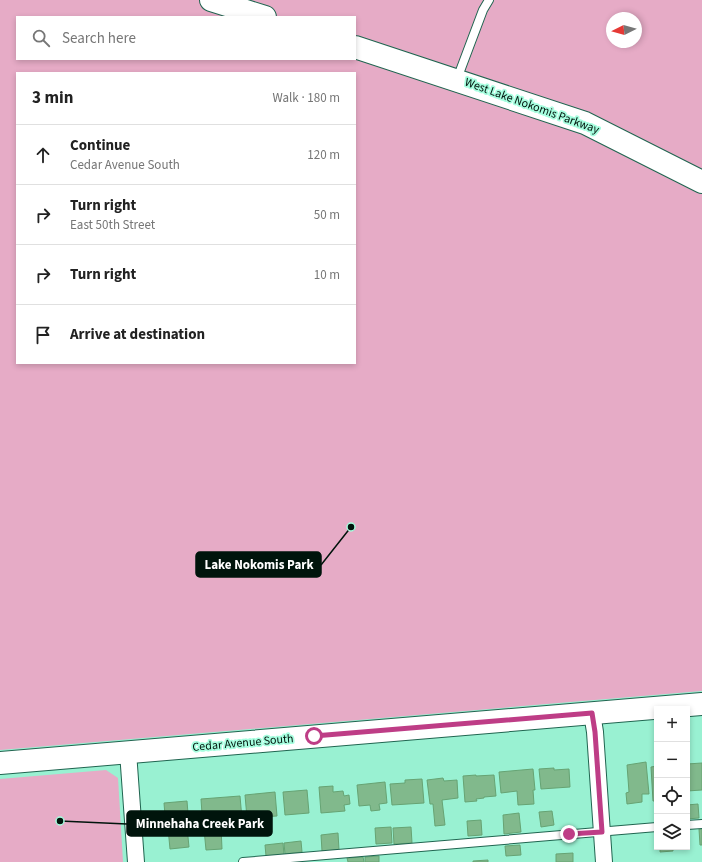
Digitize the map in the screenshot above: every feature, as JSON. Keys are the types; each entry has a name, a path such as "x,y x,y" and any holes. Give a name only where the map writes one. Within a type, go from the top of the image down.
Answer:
{"main road":[{"path":"212,0 262,16"},
{"name":"West Lake Nokomis Parkway","path":"356,47 585,123 702,182"},
{"name":"Cedar Avenue South","path":"0,763 702,704"}],"street":[{"path":"592,713 595,732 604,862"},
{"path":"128,752 136,862"}],"lane":[{"path":"457,80 489,0"},
{"path":"690,825 702,824"},
{"path":"243,862 654,827"}],"shaded area":[{"path":"0,0 702,0 702,691 0,750"},
{"path":"106,770 118,778 123,862 0,862 0,779"}],"building":[{"path":"646,762 649,794 642,794 642,802 627,804 626,793 629,792 627,765"},
{"path":"702,763 702,790 690,791 690,764"},
{"path":"654,766 654,801 653,801 651,767"},
{"path":"554,768 554,770 569,769 570,787 541,789 539,769"},
{"path":"533,769 535,790 533,790 534,804 518,805 517,791 501,793 499,772"},
{"path":"494,775 496,796 476,799 477,801 465,802 463,776"},
{"path":"443,778 444,781 457,780 458,798 442,800 445,825 435,826 433,804 430,804 427,780"},
{"path":"422,779 424,803 392,805 390,784 405,783 405,780"},
{"path":"385,782 387,803 379,804 380,810 371,811 370,805 359,806 357,785"},
{"path":"333,786 333,792 343,791 344,796 349,795 350,804 344,805 345,811 321,813 319,787"},
{"path":"307,790 309,813 285,815 283,792"},
{"path":"275,792 277,816 261,817 262,824 250,825 250,818 247,818 245,795"},
{"path":"240,796 242,819 226,821 227,827 221,827 222,849 206,850 204,829 210,828 208,814 202,814 201,799"},
{"path":"187,801 189,847 170,849 168,828 166,828 164,803"},
{"path":"698,804 699,818 690,819 690,805"},
{"path":"552,811 554,825 541,827 539,812"},
{"path":"519,813 521,832 504,834 503,815"},
{"path":"481,820 482,835 468,836 467,821"},
{"path":"391,827 392,843 376,844 375,828"},
{"path":"411,827 412,843 394,844 393,828"},
{"path":"699,829 702,829 702,845 700,845"},
{"path":"338,833 339,850 322,851 321,835"},
{"path":"301,841 302,852 285,854 284,843"},
{"path":"283,843 284,855 266,856 265,845"},
{"path":"520,845 521,855 506,856 505,846"},
{"path":"660,850 673,850 673,851 660,852"},
{"path":"573,853 573,862 556,862 556,854"},
{"path":"379,856 379,862 365,862 365,857"},
{"path":"363,857 364,862 348,862 347,858"},
{"path":"488,860 488,862 473,862 473,861"}],"place":[{"name":"Lake Nokomis Park","path":"351,527"},
{"name":"Minnehaha Creek Park","path":"60,821"}],"route":[{"path":"314,736 592,713 595,732 602,832 569,834"}]}
